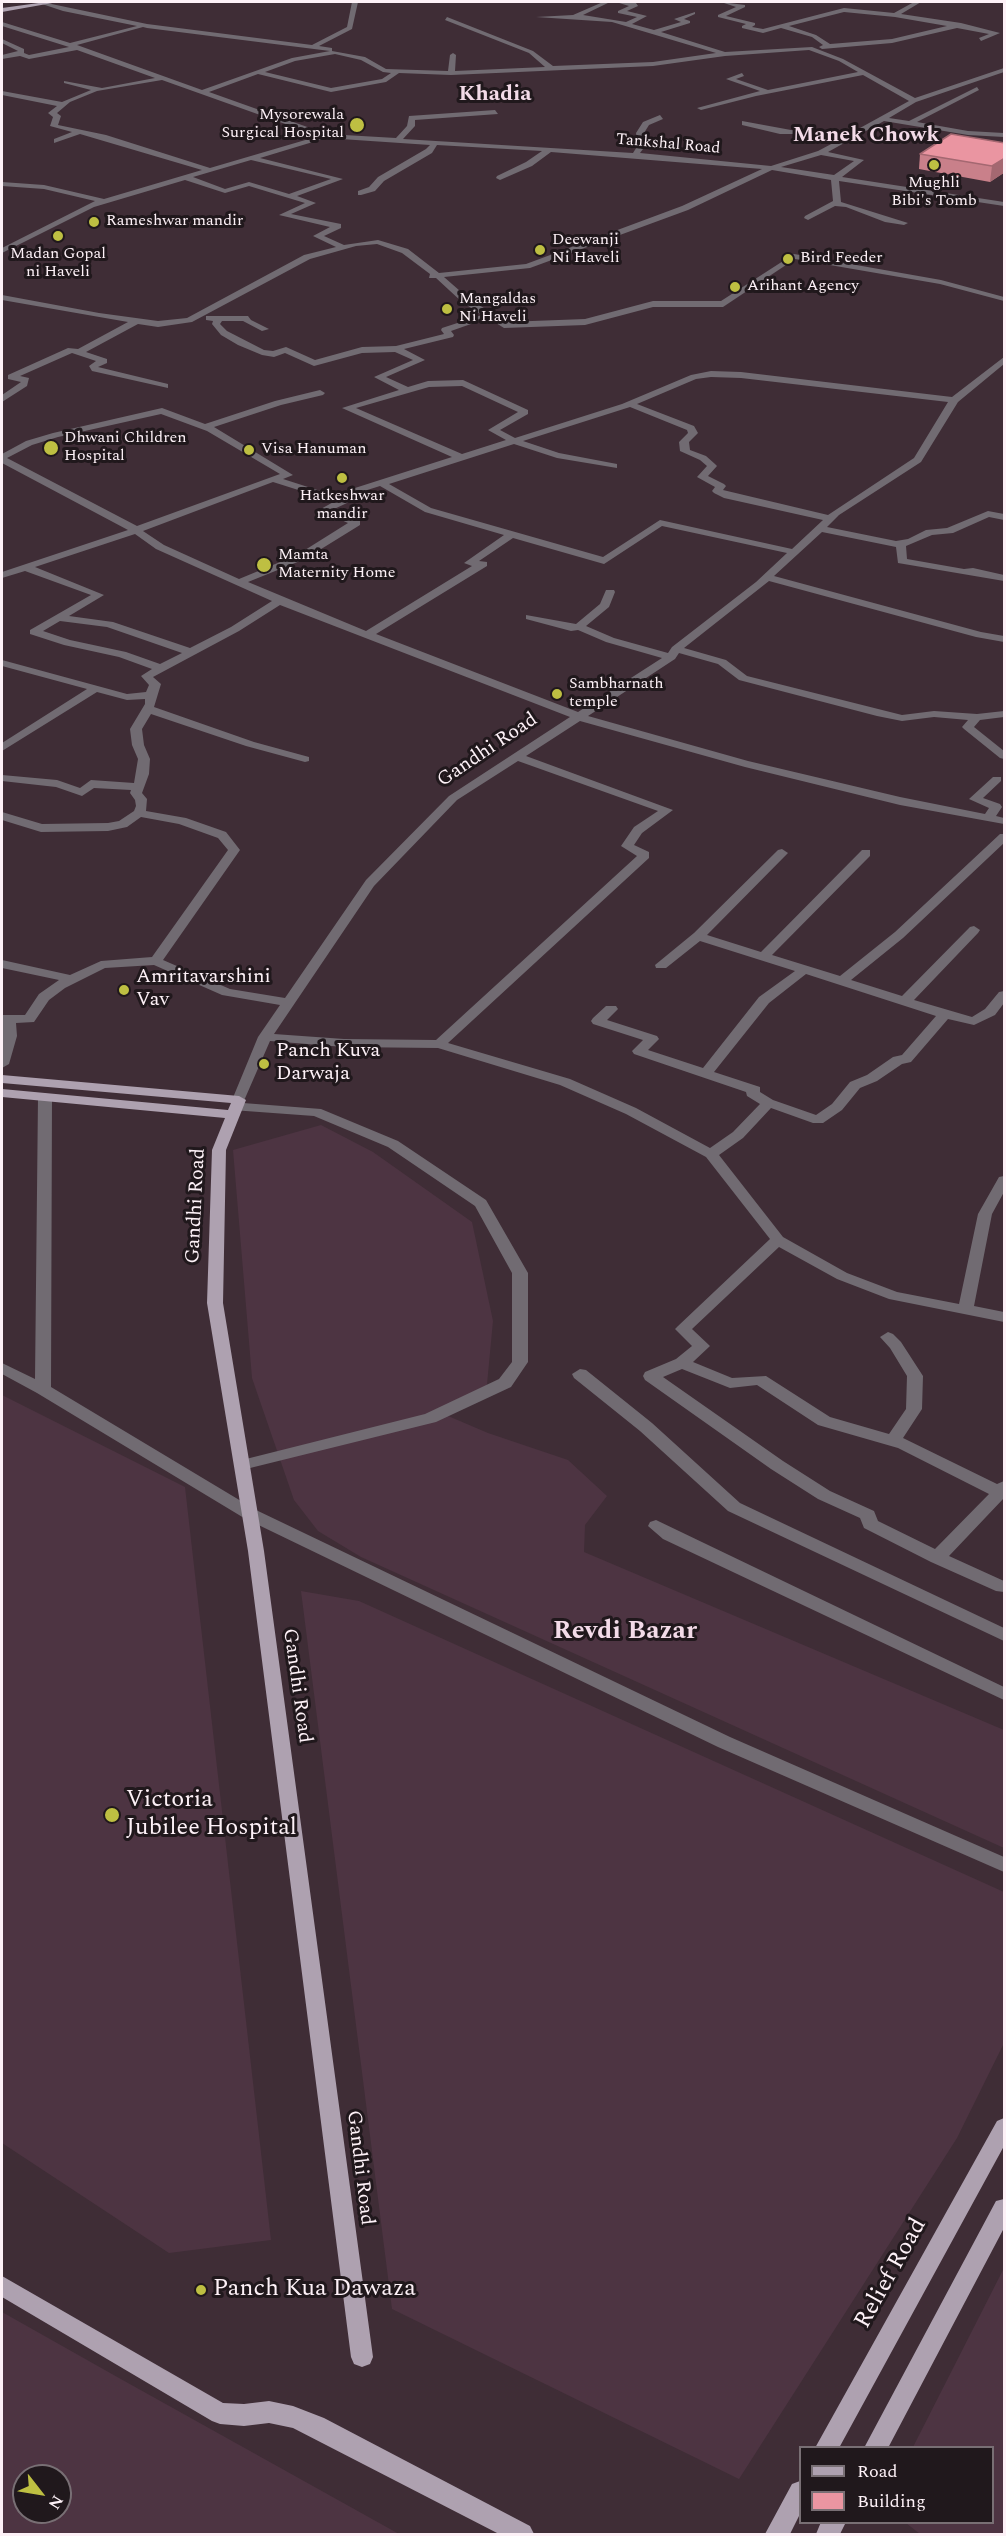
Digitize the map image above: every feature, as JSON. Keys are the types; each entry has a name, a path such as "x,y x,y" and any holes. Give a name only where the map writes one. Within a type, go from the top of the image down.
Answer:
{"main road":[{"path":"2,3 9,2"},
{"path":"2,10 55,2"},
{"path":"2,1079 237,1107"},
{"path":"2,1094 237,1107"},
{"name":"Gandhi Road","path":"237,1107 219,1150 215,1303 250,1514 362,2357"},
{"name":"Relief Road","path":"827,2446 1005,2127"},
{"path":"876,2446 1005,2208"},
{"path":"2,2286 220,2413 244,2415 269,2412 308,2423 522,2535"},
{"path":"777,2535 799,2496"}],"street":[{"path":"313,46 350,28 355,2"},
{"path":"576,16 607,2"},
{"path":"619,2 636,5"},
{"path":"628,23 644,16 620,12 646,2"},
{"path":"724,2 743,6 720,16 753,24 744,27 763,31 844,10 895,15 997,33 981,39"},
{"path":"895,15 918,2"},
{"path":"44,3 65,10 147,26 328,48 335,52 363,58 385,71 397,72 451,73 653,64 725,54 892,41 961,25"},
{"path":"655,32 688,22 677,19 693,14"},
{"path":"539,17 576,16 628,23 725,54"},
{"path":"447,19 531,52 552,69"},
{"path":"2,24 74,46 326,136"},
{"path":"2,57 20,54 29,57 147,26"},
{"path":"781,26 814,36 830,47"},
{"path":"2,34 24,30"},
{"path":"2,41 22,50 20,54"},
{"path":"810,48 864,73 914,101"},
{"path":"203,92 294,59 335,52"},
{"path":"451,73 453,55"},
{"path":"426,279 438,275 527,266 685,208 771,168 821,153 914,101 1005,70"},
{"path":"256,72 331,90 384,81 397,72"},
{"path":"701,108 768,91 864,73"},
{"path":"742,75 729,79 768,91"},
{"path":"910,123 982,86 992,76"},
{"path":"66,82 102,90 163,78"},
{"path":"4,91 64,105"},
{"path":"94,91 68,101 52,113 57,116 54,126 154,152 154,154 209,170"},
{"path":"398,140 411,126 412,118 495,112"},
{"path":"634,155 642,145 640,133 646,124 660,117"},
{"path":"885,119 968,133 1005,135"},
{"path":"745,123 780,132 795,132 843,142"},
{"path":"57,141 79,132"},
{"path":"2,251 91,205 326,136"},
{"name":"Tankshal Road","path":"326,136 634,155 771,168 1005,204"},
{"path":"361,193 372,189 381,179 429,151 435,143"},
{"path":"500,177 529,164 549,150"},
{"path":"808,218 837,202 835,178 860,160 821,153"},
{"path":"251,158 339,179 289,196"},
{"path":"185,177 225,190 249,184 312,203 283,215 338,226 317,236 343,247"},
{"path":"2,184 44,187 104,201"},
{"path":"833,204 847,205 885,220 904,223"},
{"path":"2,297 158,324 189,320 307,257 343,247 378,242 405,251 438,275 465,300 504,325 585,322 653,304 723,304 794,256 941,282 1005,299"},
{"path":"218,319 216,324 224,333 241,343 262,352 274,354 286,350 314,363 362,350 396,349 450,335 445,330 490,315"},
{"path":"196,317 245,318 248,322 265,329"},
{"path":"79,352 137,321"},
{"path":"396,349 421,360 378,377 407,390"},
{"path":"2,399 24,384 26,380 11,377 71,350 104,361 93,366 95,369 165,386"},
{"name":"Gandhi Road","path":"237,1107 265,1037 370,883 453,798 580,717 673,653 760,584 830,518 918,460 954,400 1005,360"},
{"path":"273,479 333,498 629,404 671,389 694,377 711,374 753,376 954,400"},
{"path":"462,458 347,408 428,384 464,383 525,412 493,430 514,441 557,455 614,466"},
{"path":"205,427 278,403 320,393"},
{"path":"629,404 691,428 693,433 684,442 685,451 704,458 712,466 702,477 721,486 717,491 724,495 830,518"},
{"path":"2,574 136,530 288,475 205,427 162,411 29,443 3,460 136,530 160,546 280,600 580,717 745,764 900,801 1005,821"},
{"path":"381,483 428,510 509,536 604,561 660,523 794,552"},
{"path":"240,582 301,557 356,523 324,510 344,501 336,497"},
{"path":"819,528 901,543 910,542 930,532 950,531 988,514 1005,517"},
{"path":"368,635 483,564 469,563 509,536"},
{"path":"901,543 902,561 1005,578"},
{"path":"25,567 99,595 34,632 68,643 122,654 160,668"},
{"path":"765,577 980,635 1005,639"},
{"path":"579,627 605,605 604,602 610,592"},
{"path":"2,816 41,828 108,827 123,824 139,813 141,799 136,793 143,774 144,759 138,745 136,729 151,704 151,694 155,684 146,676 235,629 280,600"},
{"path":"530,617 571,628 579,627 610,640 722,662 743,678 876,713 902,718 934,714 977,717 1005,714"},
{"path":"58,618 109,624 190,652"},
{"path":"2,663 127,697 151,694"},
{"path":"2,748 95,688"},
{"path":"148,710 250,744 305,759"},
{"path":"977,717 968,727 1005,756"},
{"path":"439,1044 645,855 627,846 638,830 667,810 517,757"},
{"path":"2,777 57,784 82,792 91,784 137,787"},
{"path":"988,818 996,807 975,799 997,778"},
{"path":"139,813 182,821 222,835 234,850 156,961"},
{"path":"842,981 898,935 1005,837"},
{"path":"662,965 698,936 782,853"},
{"path":"764,956 795,922 866,853"},
{"path":"905,1001 974,930"},
{"path":"698,936 945,1014 974,1021 990,1012 1005,995"},
{"path":"2,1064 10,1036 5,1019 29,1019 44,997 71,979 109,963 156,961 226,992 289,1003"},
{"path":"2,964 71,979"},
{"path":"706,1073 764,1000 804,969"},
{"path":"611,1009 598,1021 652,1039 639,1052 755,1090 752,1093 768,1103 818,1120 837,1107 855,1085 872,1078 898,1060 906,1059 945,1014"},
{"path":"265,1037 344,1043 439,1044 565,1082 631,1111 711,1154 778,1240 842,1276 894,1296 1005,1317"},
{"path":"43,1389 45,1097"},
{"path":"711,1154 738,1135 768,1103"},
{"path":"237,1107 316,1112 393,1144 481,1203 520,1273 520,1362 505,1383 430,1418 242,1465"},
{"path":"966,1310 985,1214 1005,1180"},
{"path":"778,1240 683,1329 702,1346 682,1363 651,1376 777,1465 824,1495 868,1515 870,1524 893,1537 1002,1587"},
{"path":"888,1337 896,1345 915,1376 914,1409 893,1441"},
{"path":"682,1363 730,1383 760,1380 824,1421 904,1444 1002,1489 937,1558"},
{"path":"2,1368 43,1389 250,1514 724,1742 1005,1865"},
{"path":"580,1374 646,1427 734,1507 1005,1635"},
{"path":"656,1526 669,1535 1005,1694"}],"shaded area":[{"name":"Revdi Bazar","path":"321,1125 373,1152 472,1222 493,1321 486,1395 434,1410 488,1433 568,1460 607,1496 585,1525 584,1552 1004,1730 1004,1848 361,1557 318,1531 294,1500 252,1378 233,1150"},
{"name":"Victoria Jubilee Hospital","path":"2,1395 185,1487 271,2240 169,2253 2,2143"},
{"path":"301,1591 359,1601 1004,1892 1004,2043 957,2138 739,2479 392,2309"},
{"path":"1004,2268 1004,2534 920,2534 907,2524 994,2524 994,2446 914,2446"},
{"path":"2,2312 119,2378 399,2534 2,2534"}],"building":[{"path":"951,134 1005,143 1005,158 992,166 920,154"}],"place":[{"name":"Mysorewala Surgical Hospital","path":"357,125"},
{"name":"Mughli Bibi's Tomb","path":"934,165"},
{"name":"Rameshwar mandir","path":"94,222"},
{"name":"Madan Gopal ni Haveli","path":"58,236"},
{"name":"Deewanji Ni Haveli","path":"540,250"},
{"name":"Bird Feeder","path":"788,259"},
{"name":"Arihant Agency","path":"735,287"},
{"name":"Mangaldas Ni Haveli","path":"447,309"},
{"name":"Dhwani Children Hospital","path":"51,448"},
{"name":"Visa Hanuman","path":"249,450"},
{"name":"Hatkeshwar mandir","path":"342,478"},
{"name":"Mamta Maternity Home","path":"264,565"},
{"name":"Sambharnath temple","path":"557,694"},
{"name":"Amritavarshini Vav","path":"124,990"},
{"name":"Panch Kuva Darwaja","path":"264,1064"},
{"name":"Victoria Jubilee Hospital","path":"112,1815"},
{"name":"Panch Kua Dawaza","path":"201,2290"}],"district":[{"name":"Khadia","path":"495,96"},
{"name":"Manek Chowk","path":"866,137"},
{"name":"Revdi Bazar","path":"625,1633"}]}
